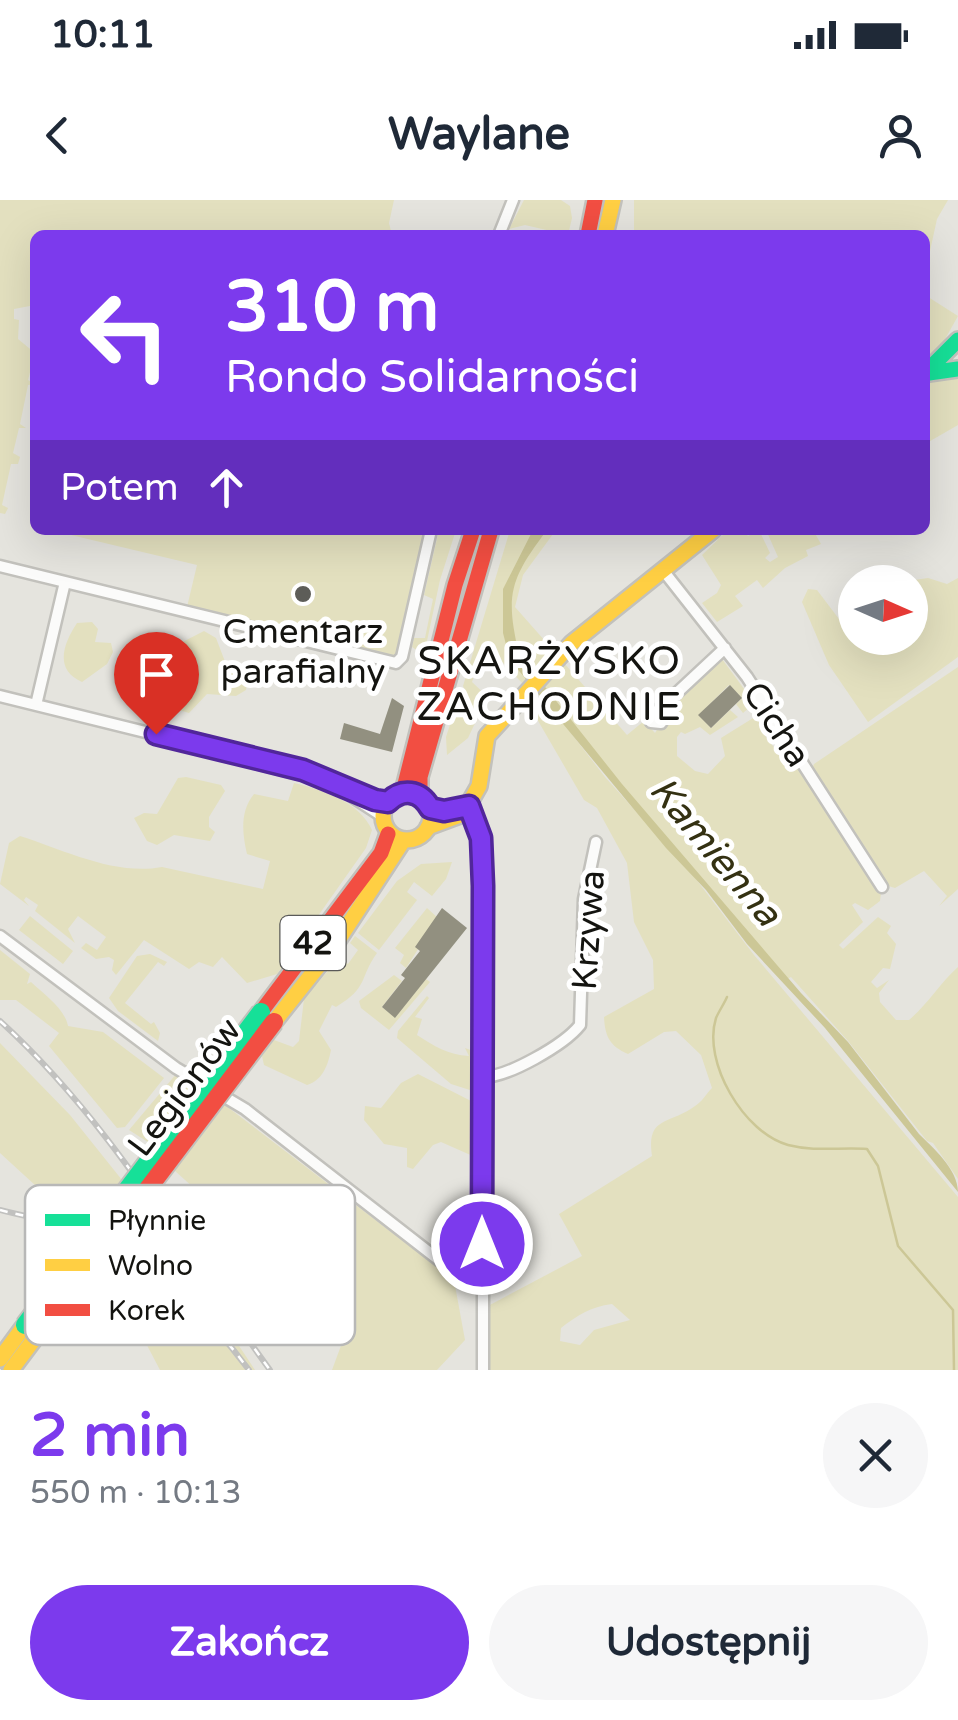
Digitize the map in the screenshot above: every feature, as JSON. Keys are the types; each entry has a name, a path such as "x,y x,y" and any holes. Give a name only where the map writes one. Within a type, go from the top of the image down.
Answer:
{"main road":[{"path":"595,200 598,229"},
{"path":"598,229 613,200"},
{"path":"930,369 958,340"},
{"path":"930,373 958,369"},
{"name":"42","path":"405,815 455,585 472,535"},
{"name":"42","path":"405,815 420,777 491,535"},
{"path":"405,815 458,819 479,786 486,736 572,643 706,535"},
{"name":"Legionów","path":"141,1185 267,1017 405,815"},
{"name":"Legionów","path":"0,1359 25,1336"},
{"name":"Legionów","path":"11,1370 25,1343"}],"street":[{"path":"502,230 513,200"},
{"path":"0,566 396,663 402,657 430,535"},
{"name":"Cicha","path":"662,569 726,648 882,887"},
{"path":"36,705 65,582"},
{"path":"666,704 726,648"},
{"path":"0,696 322,777 405,815"},
{"path":"469,806 481,838 482,1244 478,1261 483,1276 483,1370"},
{"name":"Krzywa","path":"483,1077 505,1074 580,1026 583,912 596,842"},
{"path":"0,936 176,1068 245,1109 343,1185"},
{"path":"355,1194 440,1260 462,1268 478,1261"}],"shaded area":[{"path":"0,200 394,200 391,230 30,230 30,306 14,309 14,319 19,320 18,339 30,349 30,385 20,424 26,428 19,428 13,453 20,457 18,464 11,464 2,505 8,508 5,514 0,513"},
{"path":"524,200 561,200 570,206 569,230 525,225 509,229"},
{"path":"634,200 948,200 937,219 930,251 930,230 634,230"},
{"path":"930,298 958,316 944,341 930,355"},
{"path":"958,375 958,425 930,441 930,379"},
{"name":"Cmentarz parafialny","path":"71,535 424,535 396,659 187,607 197,565"},
{"path":"438,535 454,535 424,655 412,647 414,638 425,638 433,599 424,595"},
{"path":"508,535 552,535 523,575 515,607 553,650 522,683 485,644 472,682 489,698 476,713 463,686"},
{"path":"530,535 544,535 525,562 514,588 512,617 519,654 622,784 801,993 848,1042 949,1167 958,1192 825,1028 747,944 706,890 666,848 510,660 503,633 503,589"},
{"path":"723,535 761,535 770,553 765,558 770,562 778,557 768,535 816,535 821,544 806,550 808,556 785,568 763,588 757,580 735,596 743,606 717,622 702,603 717,593 721,585 702,555"},
{"path":"928,578 947,584 958,578 958,657 868,722 829,665 802,602 808,589 817,590 838,618 838,655 928,655"},
{"path":"92,622 98,629 95,642 111,643 113,652 107,664 82,682 67,671 65,648 77,623"},
{"path":"204,631 216,638 229,672 248,678 246,690 236,696 207,694 189,713 139,698 142,673 137,659 141,650 163,652"},
{"path":"722,659 750,697 750,707 743,713 736,704 742,698 729,685 699,715 711,728 730,710 738,717 710,735 700,727 681,732 677,737 677,756 695,771 708,774 725,756 721,738 758,715 770,720 763,733 779,754 792,753 881,893 880,901 868,910 852,905 863,922 839,945 843,949 878,917 891,926 887,933 896,944 890,969 883,968 871,982 877,988 889,980 879,993 880,1002 896,1020 909,1020 958,967 958,1179 848,1041 791,977 785,980 599,758 543,685 564,663 627,735 644,721 655,733 680,695"},
{"path":"958,667 958,889 939,906 947,896 924,871 895,888 885,885 812,769"},
{"path":"464,696 472,711 466,711 466,716 473,714 470,720 476,721 468,738 447,755 446,737 459,697"},
{"path":"537,698 553,710 958,1197 958,1370 489,1370 488,1306 582,1256 559,1214 652,1156 656,1128 697,1104 712,1088 701,1055 676,1031 664,1032 628,1054 607,1035 604,1017 654,989 653,960 634,922 627,863 597,808 584,800 530,707","holes":["612,1304 630,1320 594,1330 580,1345 560,1341 561,1328 597,1307"]},
{"path":"178,778 221,785 225,791 209,817 209,827 215,832 210,841 174,835 157,845 147,841 134,818 144,813 157,814"},
{"path":"294,783 349,804 372,830 366,848 277,974 247,983 222,957 213,967 199,962 189,969 144,940 116,975 112,970 114,960 96,959 81,948 86,943 97,950 106,937 78,916 68,929 75,943 35,911 38,905 26,897 29,906 0,884 9,843 20,836 108,865 162,867 263,889 270,861 247,854 243,830 246,808 254,794 288,801"},
{"path":"452,862 446,879 432,896 414,882 407,892 417,900 379,950 358,933 397,881 421,864"},
{"path":"427,908 438,918 406,968 400,963 404,955 395,948"},
{"path":"30,916 73,951 63,964 19,930"},
{"path":"355,936 377,953 359,988 336,1007 332,1005 319,1031 331,1050 321,1076 307,1085 264,1065 262,1056 274,1040 293,1047 299,1041 304,999 339,958 348,964 358,950 350,943"},
{"path":"0,950 30,974 27,984 31,982 53,1002 68,1026 103,1032 164,1078 125,1127 117,1128 49,1046 59,1033 16,1000 0,1000"},
{"path":"150,954 167,962 164,966 158,962 125,1003 151,1024 154,1022 160,1033 158,1041 118,1011 109,998 137,956"},
{"path":"394,975 402,981 382,1007 395,1017 426,979 430,982 389,1030 361,1008 359,1001"},
{"path":"427,996 415,1017 422,1019 417,1035 454,1054 469,1056 465,1048 476,1052 478,1087 473,1091 451,1084 397,1038 398,1031"},
{"path":"0,1043 70,1115 122,1180 118,1185 35,1185 0,1153"},
{"path":"177,1073 196,1084 151,1144 129,1130"},
{"path":"418,1074 475,1103 475,1157 441,1142 433,1145 413,1169 407,1167 407,1148 384,1144 364,1120 365,1106 381,1108 401,1083"},
{"path":"225,1105 330,1185 191,1185 174,1170"},
{"path":"355,1204 454,1280 465,1340 437,1370 332,1370 341,1345 355,1345"},
{"path":"147,1345 238,1345 255,1370 160,1370"}],"building":[{"path":"730,685 742,698 711,728 698,715"},
{"path":"392,698 404,706 392,752 340,739 344,723 380,734"},
{"path":"442,908 467,928 395,1018 382,1007 405,978 401,975 420,951 415,947"}],"waterway":[{"path":"727,997 716,1018 713,1036 715,1055 730,1094 756,1126 788,1145 867,1149 878,1166 898,1246 953,1310 954,1370"}],"railway":[{"path":"0,1021 77,1101 142,1185"},
{"path":"0,1210 25,1216"},
{"path":"229,1345 249,1370"},
{"path":"253,1345 270,1370"}],"traffic: fast":[{"path":"930,368 958,340"},
{"path":"930,373 958,369"},
{"path":"131,1185 261,1012"}],"traffic: slow":[{"path":"606,230 613,200"},
{"path":"428,827 463,814 479,786 487,736 572,643 707,535"},
{"path":"407,792 424,799 431,816 424,833 407,840 390,833 383,816 390,799 407,792"},
{"path":"274,1022 335,945 403,841"},
{"path":"0,1359 25,1325"},
{"path":"11,1370 30,1345"}],"traffic: jam":[{"path":"589,230 595,200"},
{"path":"403,792 471,535"},
{"path":"420,796 420,777 490,535"},
{"path":"430,808 444,811 469,805"},
{"path":"261,1012 381,853 388,834"},
{"path":"151,1185 274,1022"}],"place":[{"name":"Cmentarz parafialny","path":"303,594"}],"district":[{"name":"SKARŻYSKO ZACHODNIE","path":"550,683"}],"route":[{"path":"156,734 303,770 375,800 388,802 408,792 424,798 430,808 440,811 469,806 481,838 483,886 482,1244"}],"water label":[{"name":"Kamienna","path":"716,851"}]}
